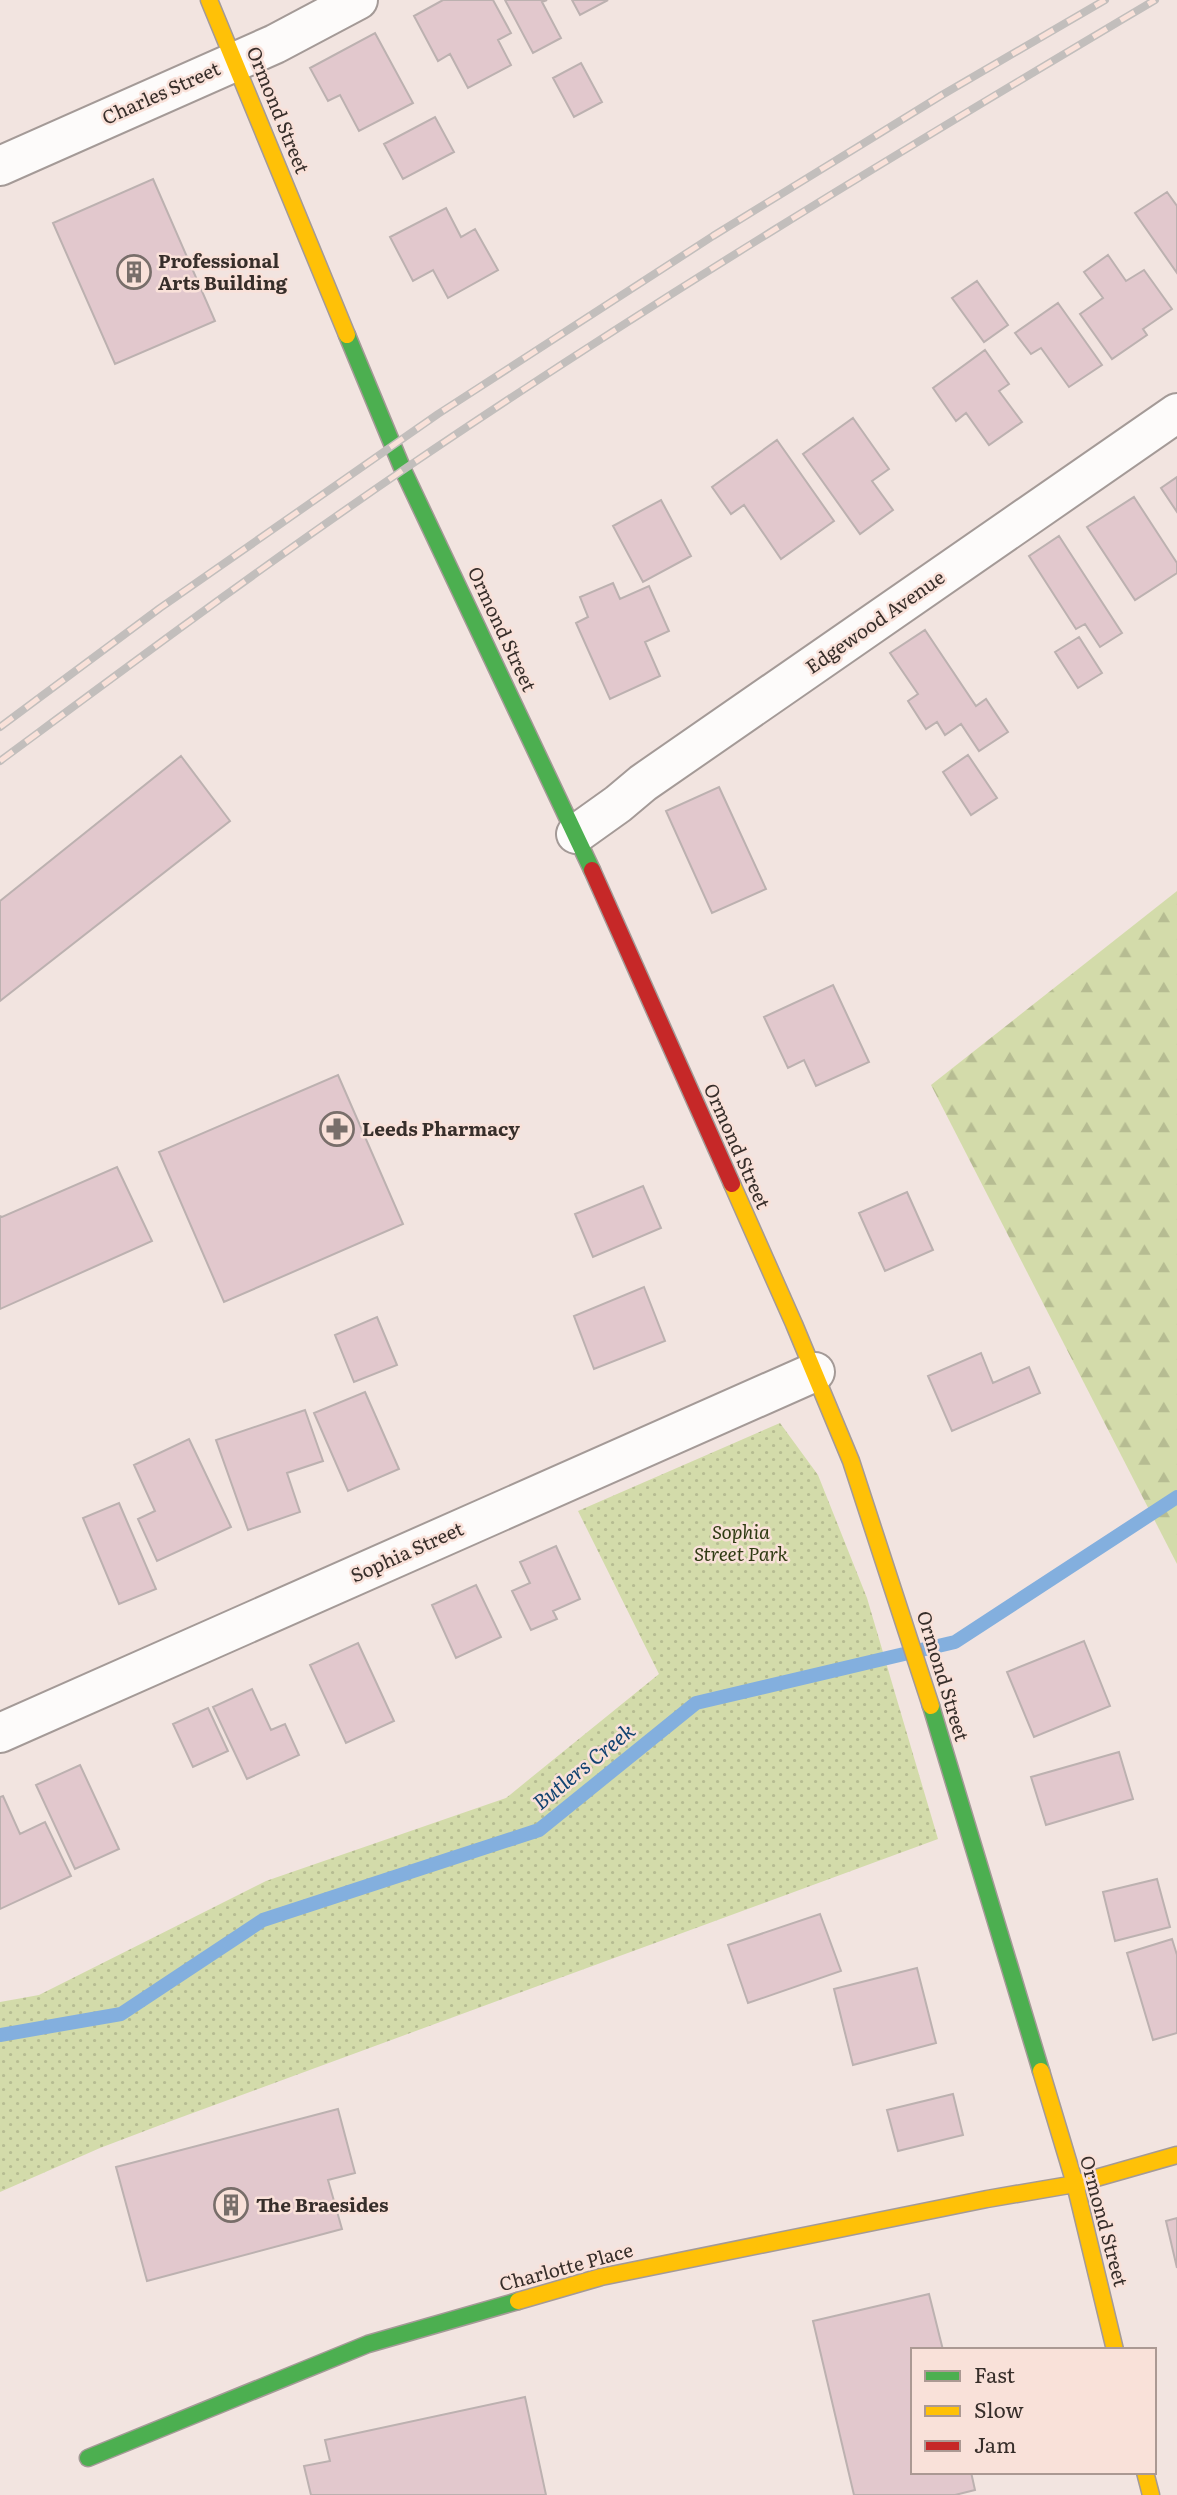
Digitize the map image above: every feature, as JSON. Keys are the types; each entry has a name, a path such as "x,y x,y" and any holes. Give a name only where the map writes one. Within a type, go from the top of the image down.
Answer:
{"street":[{"name":"Ormond Street","path":"209,0 403,470 576,834 815,1372 851,1461 923,1684 1074,2184 1115,2348"},
{"name":"Charles Street","path":"0,166 275,44 358,0"},
{"name":"Edgewood Avenue","path":"576,834 643,783 1177,413"},
{"name":"Sophia Street","path":"0,1733 815,1372"},
{"name":"Charlotte Place","path":"88,2458 368,2344 601,2277 1074,2184 1177,2155"},
{"path":"1146,2474 1151,2495"}],"green space":[{"path":"1177,891 1177,1564 931,1085"},
{"name":"Sophia Street Park","path":"780,1423 818,1475 867,1598 938,1839 171,2121 100,2148 0,2192 0,2002 39,1995 266,1881 506,1798 659,1674 578,1511"}],"building":[{"path":"443,0 493,0 511,33 498,40 511,65 468,88 450,54 438,61 414,16"},
{"path":"505,0 547,0 542,2 561,38 533,53"},
{"path":"572,0 608,0 580,15"},
{"path":"375,33 413,103 359,131 340,95 328,101 310,68"},
{"path":"581,63 602,102 574,117 553,78"},
{"path":"435,117 454,152 403,179 384,144"},
{"name":"Professional Arts Building","path":"153,179 215,321 115,364 53,223"},
{"path":"1167,192 1177,206 1177,273 1135,213"},
{"path":"446,208 461,237 475,229 498,270 448,298 433,270 413,281 390,237"},
{"path":"1108,255 1126,281 1144,270 1172,309 1143,329 1147,335 1112,359 1080,314 1103,298 1084,272"},
{"path":"977,281 1008,325 984,342 952,298"},
{"path":"1058,303 1102,365 1069,387 1041,348 1031,354 1015,333"},
{"path":"985,350 1009,384 999,391 1022,422 989,445 966,413 956,421 933,388"},
{"path":"853,418 889,469 872,481 893,510 860,534 803,454"},
{"path":"777,440 834,521 781,559 744,505 731,514 712,487"},
{"path":"1177,477 1177,512 1161,488"},
{"path":"1134,497 1177,563 1177,573 1135,600 1087,527"},
{"path":"661,500 691,556 643,582 613,526"},
{"path":"1059,536 1122,633 1100,647 1085,624 1076,629 1029,556"},
{"path":"613,583 620,599 649,586 669,631 645,642 660,676 610,699 576,623 588,617 580,597"},
{"path":"925,630 976,706 986,699 1008,732 979,751 961,724 945,735 937,722 926,729 908,701 918,694 890,653"},
{"path":"1079,637 1102,673 1078,688 1055,652"},
{"path":"968,755 997,798 971,815 943,772"},
{"path":"181,756 230,821 0,1001 0,901"},
{"path":"719,787 766,889 712,913 666,811"},
{"path":"833,985 869,1062 816,1086 804,1060 788,1068 764,1017"},
{"path":"338,1075 403,1224 224,1302 159,1152"},
{"path":"117,1167 152,1241 0,1309 0,1216"},
{"path":"643,1186 661,1228 593,1257 575,1214"},
{"path":"907,1192 933,1250 885,1271 859,1213"},
{"path":"644,1287 665,1341 594,1369 574,1316"},
{"path":"377,1317 397,1365 354,1382 335,1335"},
{"path":"981,1353 993,1383 1029,1367 1040,1393 952,1431 928,1376"},
{"path":"365,1392 399,1469 348,1491 314,1413"},
{"path":"305,1410 323,1461 287,1473 300,1512 248,1530 216,1440"},
{"path":"189,1439 231,1527 157,1561 138,1519 155,1511 134,1465"},
{"path":"119,1503 156,1589 119,1604 83,1518"},
{"path":"556,1546 580,1599 553,1611 557,1619 531,1630 512,1591 530,1583 520,1562"},
{"path":"476,1585 501,1637 456,1658 432,1605"},
{"path":"1084,1641 1110,1706 1034,1737 1007,1672"},
{"path":"358,1643 394,1721 346,1743 310,1665"},
{"path":"252,1689 271,1730 285,1724 299,1755 247,1779 213,1707"},
{"path":"208,1708 228,1751 193,1767 173,1724"},
{"path":"1119,1752 1133,1799 1046,1825 1031,1777"},
{"path":"80,1765 119,1849 75,1869 36,1785"},
{"path":"3,1796 20,1834 45,1822 71,1876 0,1909 0,1797"},
{"path":"1157,1879 1170,1927 1115,1941 1103,1892"},
{"path":"820,1914 841,1971 748,2003 728,1945"},
{"path":"1172,1939 1177,1955 1177,2033 1153,2040 1127,1953"},
{"path":"917,1968 936,2043 853,2065 834,1989"},
{"path":"953,2094 963,2135 898,2151 887,2110"},
{"name":"The Braesides","path":"338,2109 355,2173 328,2180 342,2229 147,2281 116,2167"},
{"path":"1177,2218 1177,2268 1166,2221"},
{"path":"929,2294 942,2348 911,2348 911,2474 971,2474 975,2490 955,2495 854,2495 813,2321"},
{"path":"525,2397 546,2495 311,2495 304,2466 330,2461 325,2440"}],"waterway":[{"name":"Butlers Creek","path":"0,2035 121,2014 263,1920 539,1830 696,1703 955,1642 1177,1497"}],"railway":[{"path":"0,727 160,608 438,414 713,236 942,95 1105,0"},
{"path":"0,761 303,540 498,406 777,228 1155,0"}],"traffic: fast":[{"path":"347,335 403,470 592,870"},
{"path":"931,1706 1041,2071"},
{"path":"88,2458 368,2344 518,2301"}],"traffic: slow":[{"path":"209,0 347,335"},
{"path":"732,1184 851,1461 931,1706"},
{"path":"1041,2071 1075,2184 1115,2348"},
{"path":"518,2301 601,2277 987,2199 1075,2184 1177,2155"},
{"path":"1146,2474 1151,2495"}],"traffic: jam":[{"path":"592,870 732,1184"}],"place":[{"name":"Professional Arts Building","path":"134,272"},
{"name":"Leeds Pharmacy","path":"337,1129"},
{"name":"The Braesides","path":"231,2205"}]}
